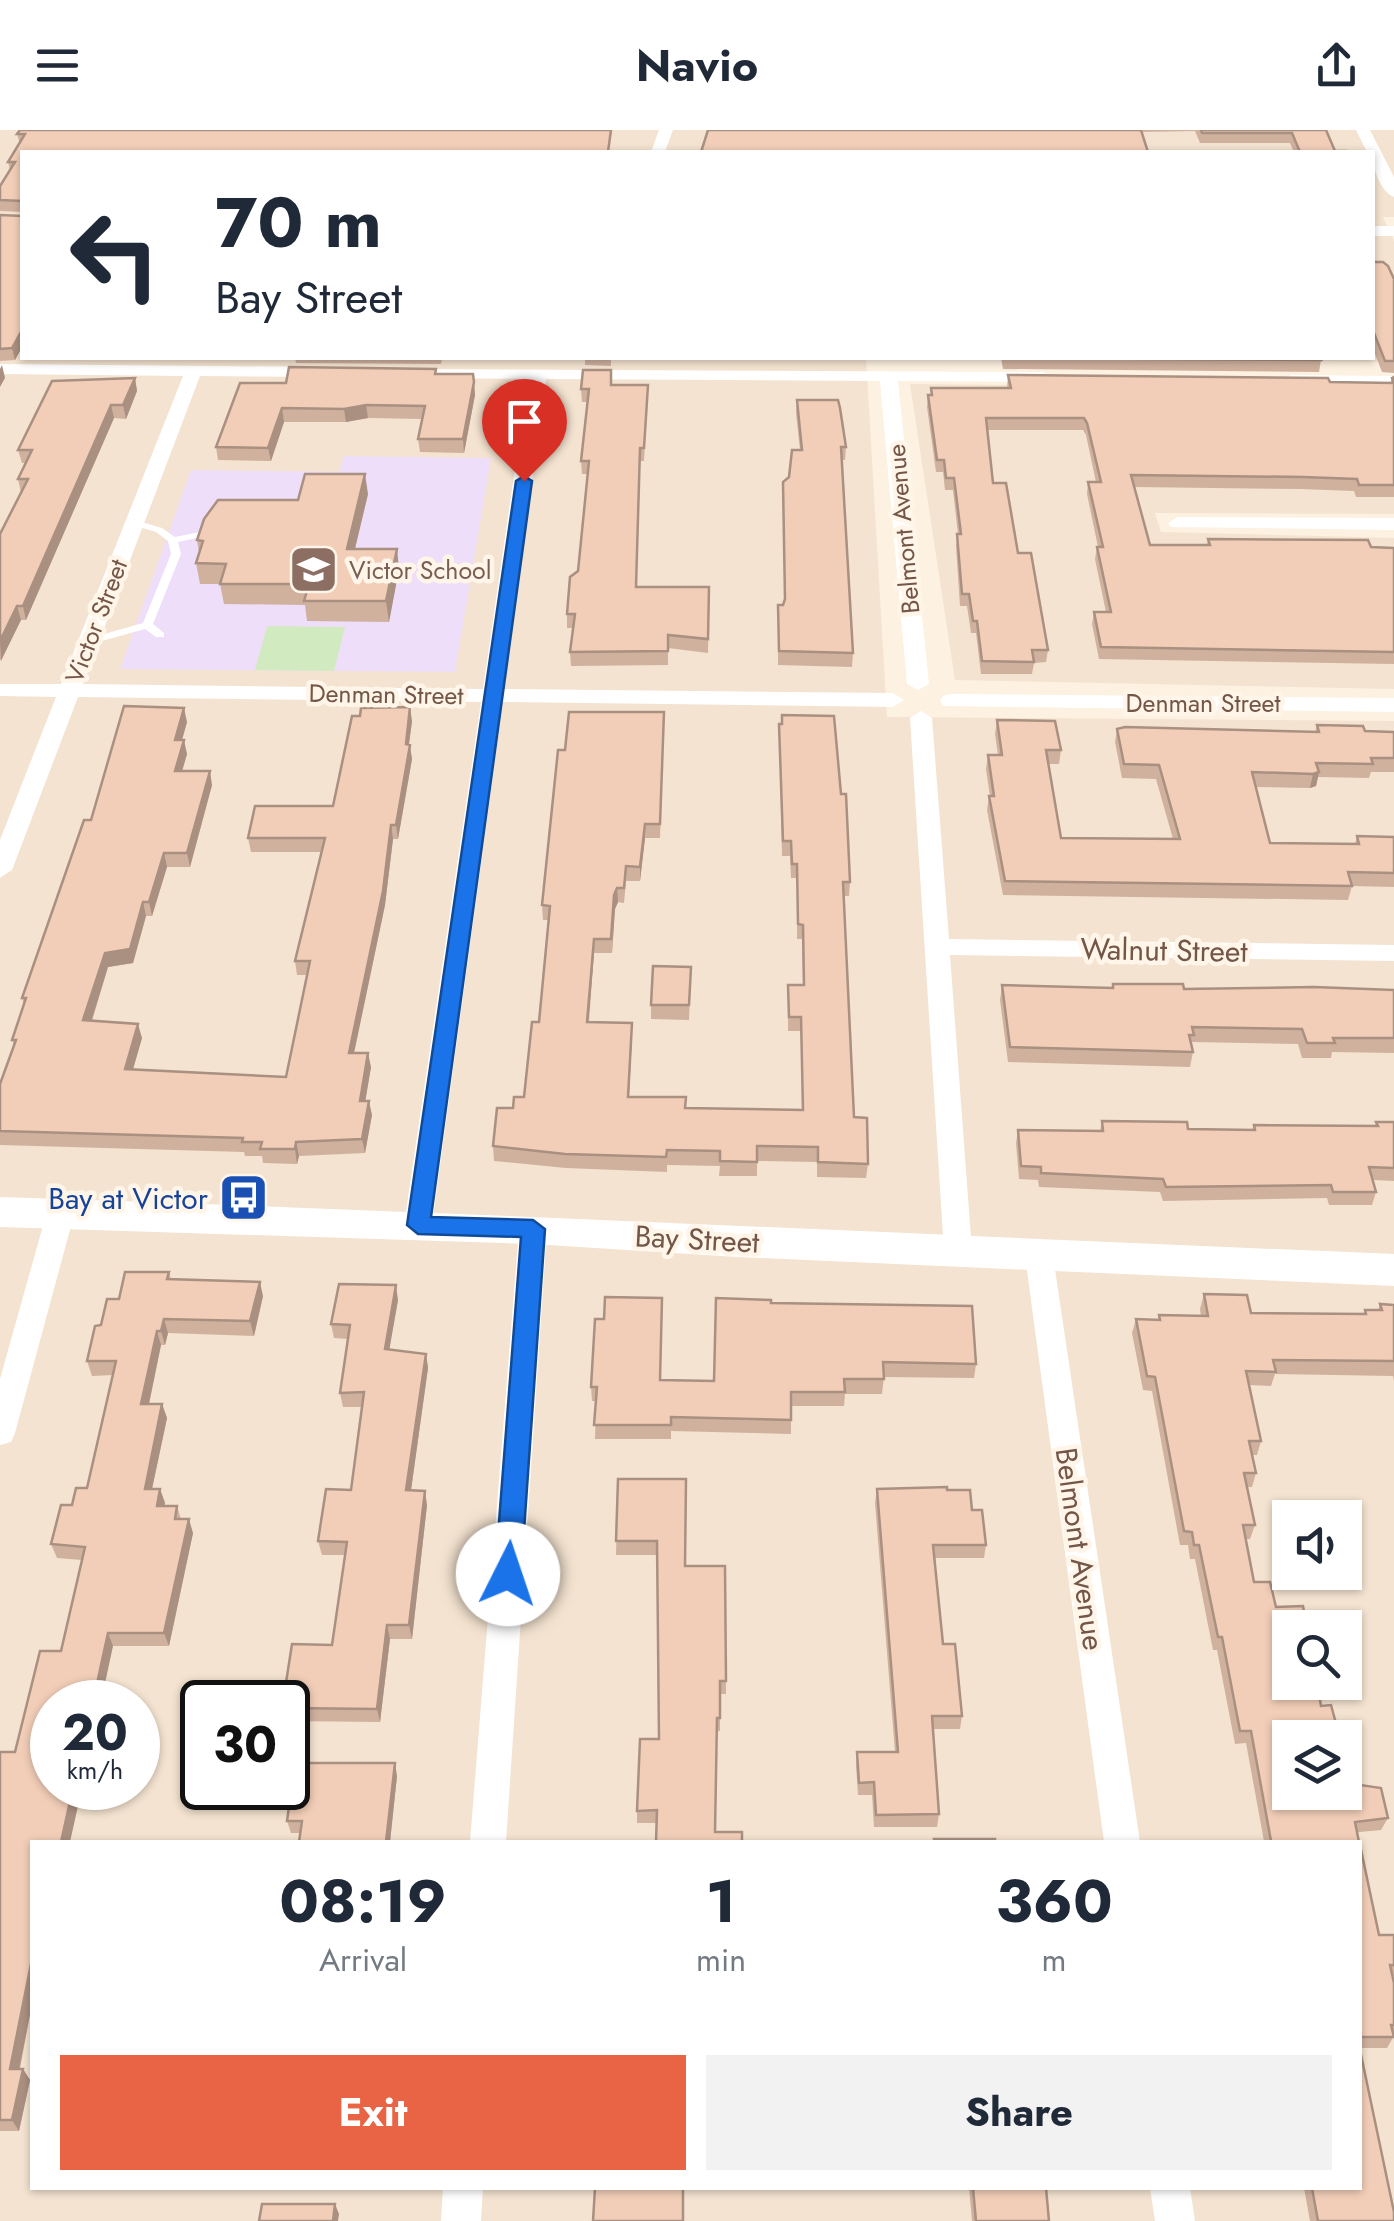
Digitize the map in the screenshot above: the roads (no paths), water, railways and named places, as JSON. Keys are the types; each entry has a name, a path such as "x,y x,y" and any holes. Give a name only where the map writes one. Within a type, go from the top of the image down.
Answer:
{"main road":[{"name":"Bay Street","path":"0,1212 533,1229 1394,1270"}],"street":[{"path":"1375,154 1394,192"},
{"path":"385,372 538,373 694,365 888,375 1061,377"},
{"path":"0,369 346,372"},
{"name":"Victor Street","path":"0,870 193,372"},
{"path":"418,1225 538,373"},
{"name":"Belmont Avenue","path":"888,375 918,684"},
{"path":"1271,379 1394,381"},
{"path":"1178,523 1394,524"},
{"path":"918,684 941,688 952,701 943,714 921,718 902,712 892,700 899,689 918,684"},
{"name":"Denman Street","path":"0,690 892,700"},
{"name":"Denman Street","path":"952,701 1394,705"},
{"path":"921,718 958,1252"},
{"name":"Walnut Street","path":"934,947 1394,952"},
{"path":"0,1433 60,1215"},
{"path":"488,1840 533,1229"},
{"name":"Belmont Avenue","path":"1038,1256 1122,1840"},
{"path":"461,2221 463,2190"},
{"path":"1170,2190 1175,2221"}],"lane":[{"path":"173,540 204,534 215,515"},
{"path":"87,642 146,624 176,554 173,540 159,530 135,523"},
{"path":"146,624 160,635"}],"place":[{"name":"Victor School","path":"314,570"},
{"name":"Bay at Victor","path":"243,1198"}]}
